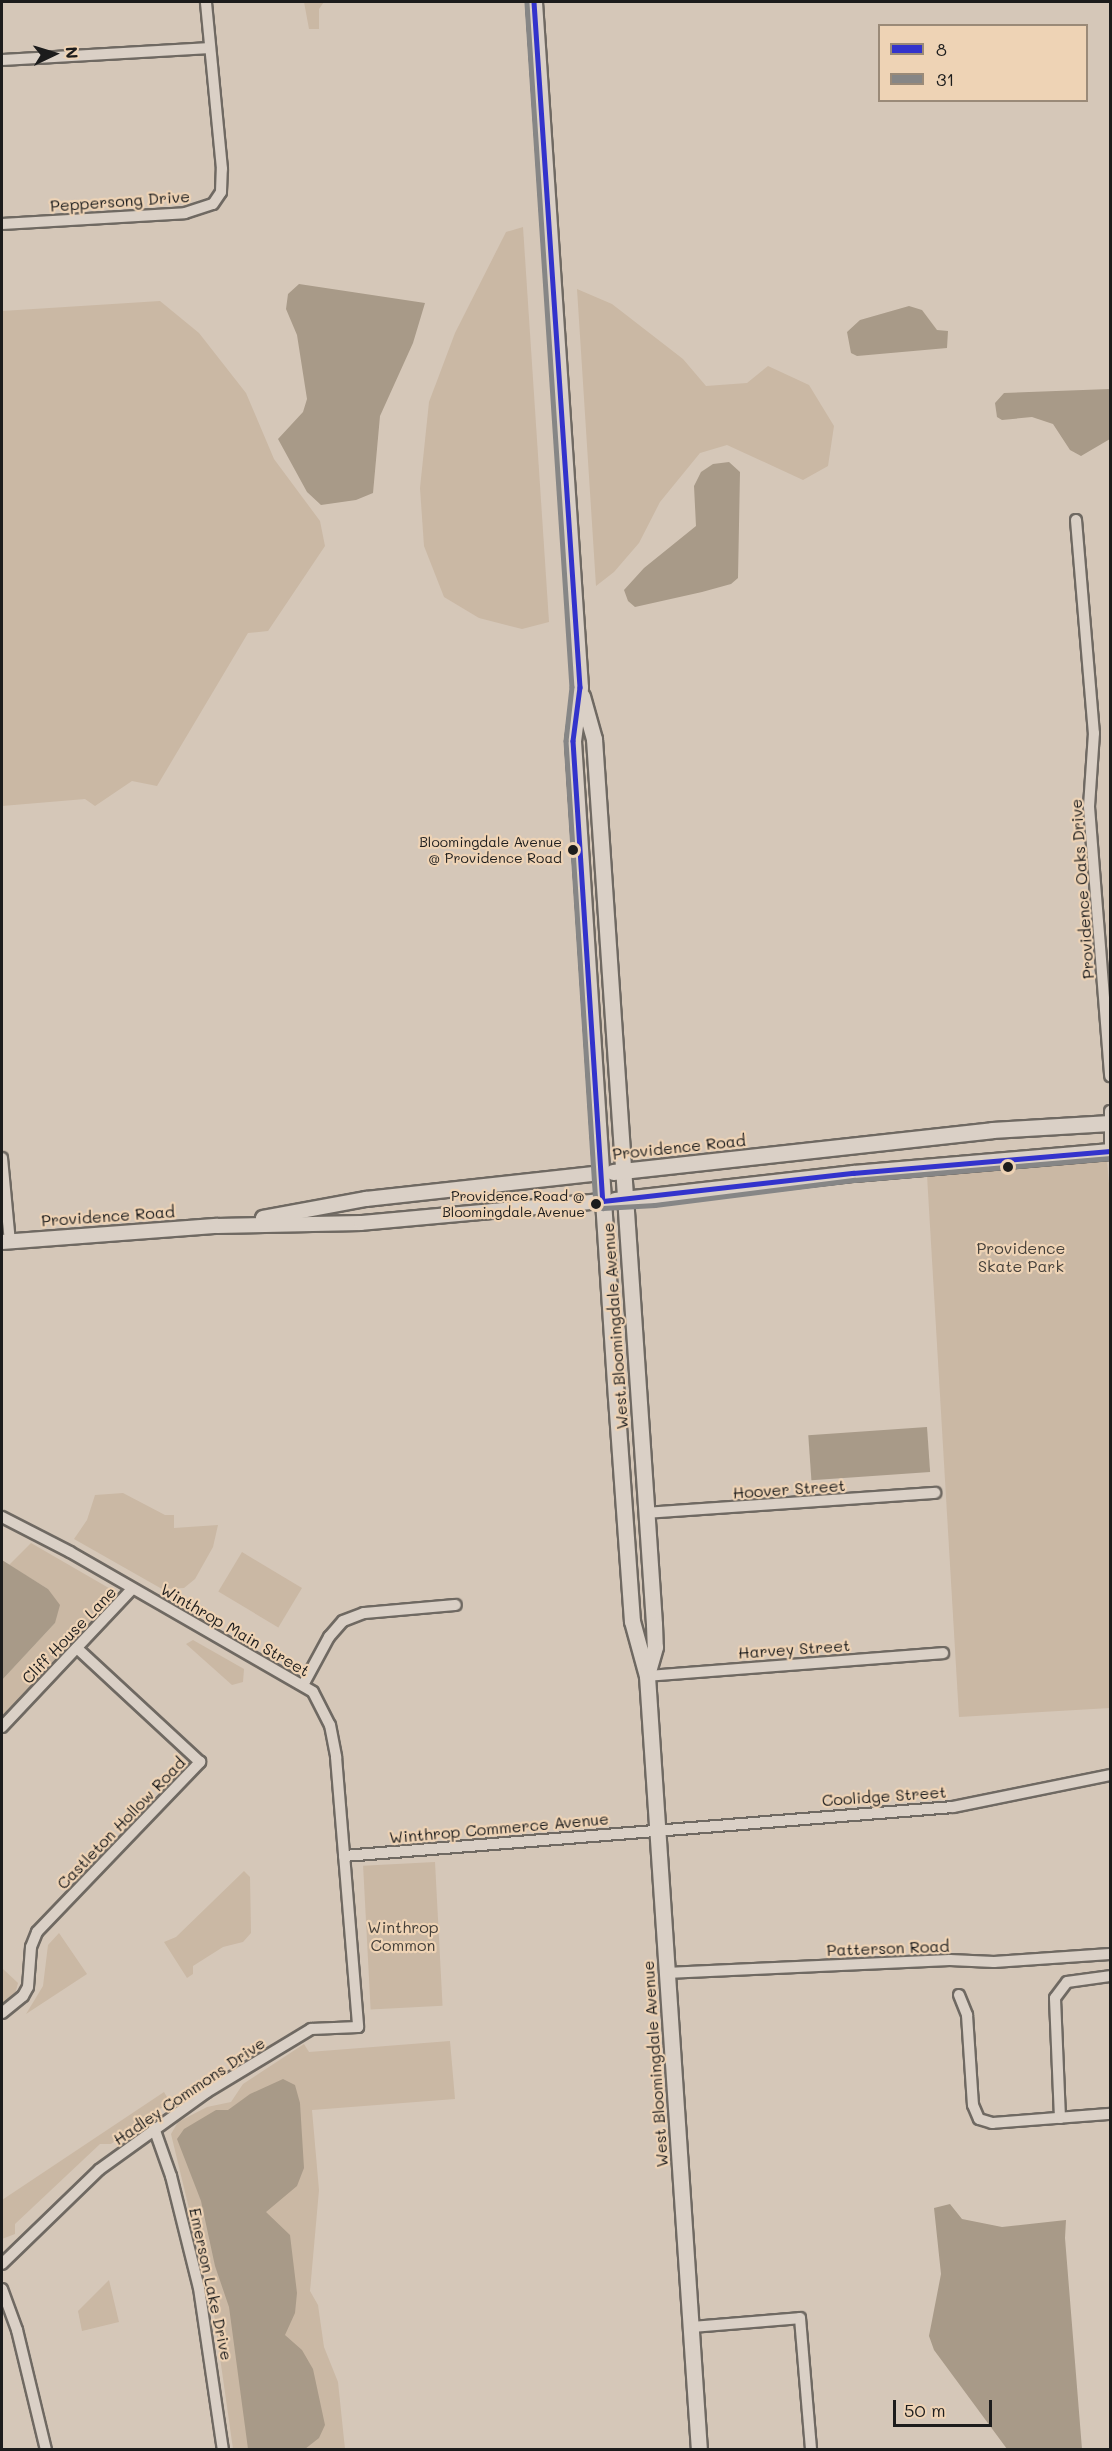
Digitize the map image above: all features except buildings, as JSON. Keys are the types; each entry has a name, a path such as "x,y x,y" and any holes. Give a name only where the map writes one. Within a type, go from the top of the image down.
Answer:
{"main road":[{"name":"West Bloomingdale Avenue","path":"534,2 580,687 594,739 654,1624 655,1647 647,1676"},
{"name":"West Bloomingdale Avenue","path":"580,687 573,741 601,1173 632,1621 647,1676 699,2450"},
{"name":"Providence Road","path":"601,1173 1110,1119"},
{"name":"Providence Road","path":"603,1201 853,1173 1110,1151"},
{"path":"625,1525 637,1536 643,1606 654,1624"}],"street":[{"name":"Peppersong Drive","path":"2,224 185,213 213,204 222,183 206,2"},
{"path":"2,60 210,48"},
{"name":"Providence Oaks Drive","path":"1076,520 1094,733 1089,807 1110,1076"},
{"path":"1110,1119 1110,1151"},
{"path":"2,1158 6,1242"},
{"name":"Providence Road","path":"217,1226 366,1199 601,1173"},
{"name":"Providence Road","path":"6,1242 217,1226 361,1222 603,1201"},
{"name":"Hoover Street","path":"646,1513 935,1493"},
{"name":"Winthrop Main Street","path":"2,1517 313,1692 330,1725 344,1856 358,2027"},
{"name":"Cliff House Lane","path":"2,1727 132,1589"},
{"path":"303,1685 329,1637 343,1621 364,1613 456,1605"},
{"name":"Castleton Hollow Road","path":"2,2013 23,1996 27,1987 31,1947 37,1932 200,1762 77,1648"},
{"name":"Harvey Street","path":"647,1676 944,1653"},
{"name":"Coolidge Street","path":"657,1829 953,1807 1110,1775"},
{"name":"Winthrop Commerce Avenue","path":"344,1856 657,1829"},
{"name":"Patterson Road","path":"666,1973 939,1960 994,1962 1110,1954"},
{"path":"1060,2118 1055,1998 1067,1982 1110,1976"},
{"path":"959,1995 967,2015 973,2105 979,2119 992,2123 1110,2114"},
{"name":"Hadley Commons Drive","path":"2,2264 99,2170 154,2128 311,2029 358,2027"},
{"name":"Emerson Lake Drive","path":"154,2128 171,2176 199,2288 223,2450"},
{"path":"2,2289 17,2330 46,2450"},
{"path":"691,2326 800,2318 811,2450"}],"green space":[{"path":"304,2 324,2 319,9 319,29 309,29"},
{"path":"523,227 549,622 522,629 479,618 444,597 424,546 420,488 429,402 455,333 506,232"},
{"path":"577,289 612,304 683,359 706,386 747,383 768,366 809,385 834,426 828,466 803,480 727,445 700,453 660,502 639,543 614,572 596,586"},
{"path":"160,301 199,333 246,393 274,459 320,521 325,546 268,631 248,633 157,786 132,781 95,806 85,799 2,806 2,311"},
{"name":"Providence Skate Park","path":"1107,1160 1110,1196 1110,1708 959,1717 927,1175"},
{"path":"123,1493 165,1515 174,1515 174,1528 218,1525 213,1547 195,1579 184,1588 162,1589 74,1539 87,1520 95,1495"},
{"path":"31,1543 114,1591 114,1599 2,1716 2,1680 55,1623 48,1589 9,1565"},
{"path":"242,1552 302,1588 278,1627 218,1591"},
{"path":"193,1640 244,1669 243,1682 232,1685 186,1644"},
{"name":"Winthrop Common","path":"435,1862 443,2006 371,2010 363,1866"},
{"path":"244,1871 250,1877 251,1933 243,1942 223,1947 193,1966 193,1974 187,1978 164,1942 176,1937"},
{"path":"59,1933 87,1974 26,2014 43,1986 48,1945"},
{"path":"2,1968 18,1983 15,1995 2,2005"},
{"path":"450,2041 455,2099 312,2110 319,2190 310,2291 318,2305 324,2347 338,2382 345,2449 233,2449 213,2308 171,2134 178,2122 207,2107 231,2102 243,2084 304,2044 309,2052"},
{"path":"164,2092 170,2102 111,2144 100,2144 15,2224 15,2234 2,2239 2,2200"},
{"path":"109,2280 119,2322 82,2331 78,2311"}],"shaded area":[{"path":"299,284 425,303 413,343 380,416 373,493 356,500 321,505 307,492 278,439 303,412 307,399 297,335 286,309 288,294"},
{"path":"909,306 922,310 937,330 948,331 947,348 857,356 851,353 847,332 860,320"},
{"path":"1110,389 1110,439 1081,456 1070,450 1053,424 1032,417 1002,420 997,417 995,403 1004,393"},
{"path":"729,462 740,472 738,578 731,584 635,607 628,601 624,590 644,568 696,526 694,486 701,472 713,464"},
{"path":"927,1427 930,1472 811,1480 808,1435"},
{"path":"2,1560 48,1589 60,1605 55,1623 2,1680"},
{"path":"283,2079 295,2085 300,2103 304,2168 297,2186 266,2212 290,2235 297,2293 295,2313 285,2335 302,2350 313,2369 325,2425 319,2438 305,2449 248,2449 229,2307 215,2266 201,2201 177,2139 184,2129 216,2110 228,2110 250,2094"},
{"path":"950,2204 962,2219 1002,2227 1066,2220 1065,2238 1082,2449 1007,2449 934,2350 929,2336 941,2274 934,2208"}],"transit line":[{"name":"8","path":"534,2 580,687 573,741 603,1201 853,1173 1110,1151"},
{"name":"31","path":"527,3 572,687 566,741 596,1204 603,1208 655,1205 854,1180 1110,1158"}],"place":[{"name":"Bloomingdale Avenue @ Providence Road","path":"573,850"},
{"name":"Providence Road @ Bloomingdale Avenue","path":"596,1204"}]}
